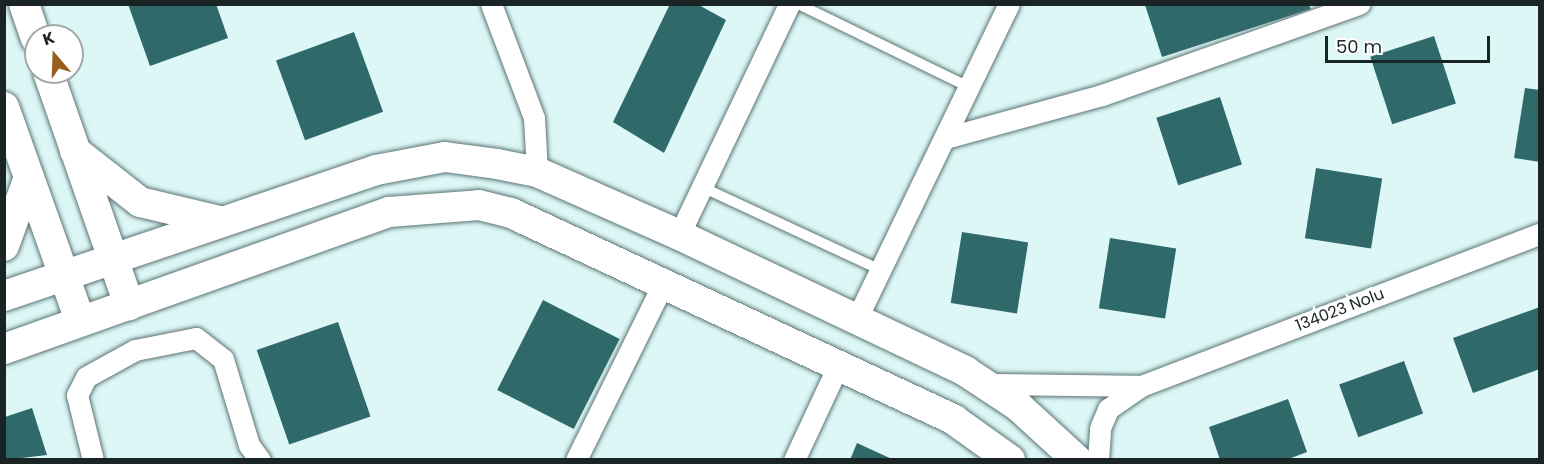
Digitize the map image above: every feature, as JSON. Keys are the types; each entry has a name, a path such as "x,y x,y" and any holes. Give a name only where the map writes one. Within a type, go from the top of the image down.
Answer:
{"main road":[{"path":"24,4 31,24"},
{"path":"52,84 129,305"},
{"path":"4,107 80,321"},
{"path":"75,151 140,202 166,212 222,222"},
{"path":"4,296 222,222 411,162 445,157 537,172 857,318 985,384 1077,459"},
{"path":"4,246 29,177"},
{"path":"4,349 390,212 451,204 511,213 954,420 1010,459"}],"street":[{"path":"491,4 534,118 537,172"},
{"path":"679,235 789,4"},
{"path":"857,318 1009,4"},
{"path":"945,138 1102,95 1359,4"},
{"name":"134023 Nolu","path":"1141,386 1539,234"},
{"path":"576,459 663,284"},
{"path":"93,459 77,395 86,377 135,350 196,338 223,360 249,445 260,459"},
{"path":"794,459 838,366"},
{"path":"985,384 1141,386"},
{"path":"1098,459 1100,428 1108,409 1141,386"}],"lane":[{"path":"798,4 969,87"},
{"path":"702,187 881,270"}],"building":[{"path":"128,4 216,4 228,38 150,66"},
{"path":"670,4 697,4 726,20 664,153 613,122"},
{"path":"1145,5 1309,5 1311,9 1162,57"},
{"path":"354,32 383,112 305,140 276,60"},
{"path":"1434,36 1456,104 1392,124 1370,57"},
{"path":"1525,88 1540,90 1540,162 1514,158"},
{"path":"1220,97 1242,165 1178,185 1156,118"},
{"path":"1316,168 1382,178 1371,249 1305,238"},
{"path":"962,232 1028,242 1017,314 951,303"},
{"path":"1110,238 1176,248 1165,319 1099,308"},
{"path":"543,300 620,339 574,429 497,390"},
{"path":"1540,307 1540,369 1473,393 1453,338"},
{"path":"338,322 371,417 289,445 257,350"},
{"path":"1404,361 1423,414 1358,437 1339,385"},
{"path":"1288,399 1307,452 1286,460 1220,460 1209,427"},
{"path":"32,408 47,455 5,460 5,417"},
{"path":"857,443 894,460 850,460"}]}
